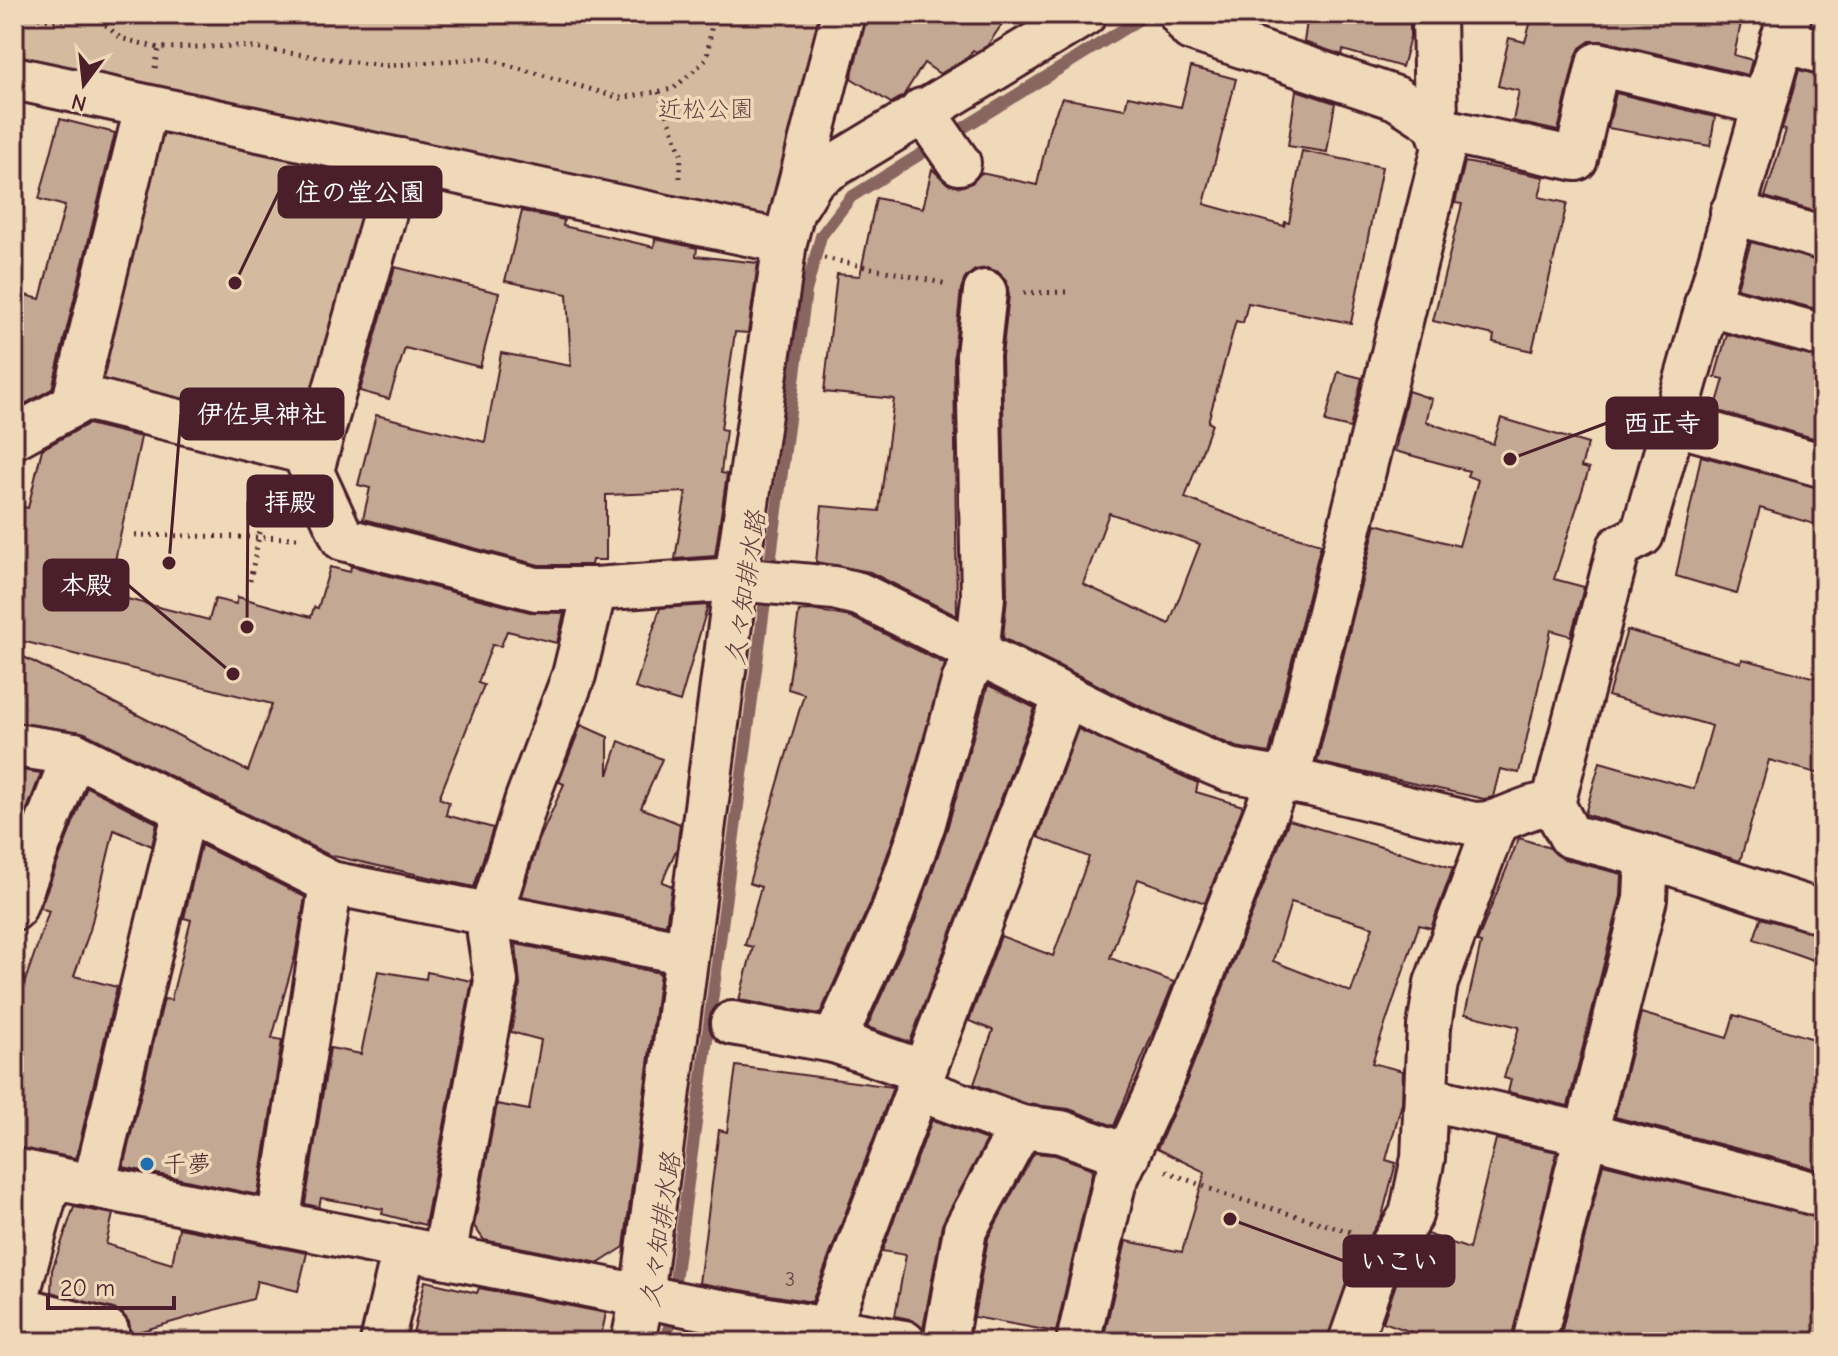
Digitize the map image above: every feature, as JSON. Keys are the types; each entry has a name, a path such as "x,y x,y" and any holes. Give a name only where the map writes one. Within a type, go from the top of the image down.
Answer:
{"street":[{"path":"633,1342 663,1300 686,953 758,581 789,226 843,14"},
{"path":"789,226 814,178 943,139 1085,14"},
{"path":"1180,14 1191,29 1396,98 1437,126 1576,159 1598,64 1764,104"},
{"path":"1078,1342 1114,1184 1159,1086 1278,781 1292,762 1444,147 1437,126 1434,14"},
{"path":"1824,53 1786,27 1642,535 1619,547 1553,804 1570,836 1647,856 1824,913"},
{"path":"14,78 677,219 789,226"},
{"path":"73,405 146,108"},
{"path":"313,467 400,160"},
{"path":"1732,212 1824,239"},
{"path":"834,1041 892,913 924,823 963,682 977,654 983,597 978,355 985,292"},
{"path":"1706,304 1824,336"},
{"path":"15,435 85,398 303,452 313,467 343,539 536,589 758,581 859,594 1065,697 1229,770 1312,785 1474,824 1495,824 1534,805 1553,804"},
{"path":"1673,423 1824,466"},
{"path":"382,1342 424,1252 496,981 489,934 491,914 527,799 574,675 595,589"},
{"path":"828,1328 1065,697"},
{"path":"14,745 74,754 331,883 686,953"},
{"path":"14,909 74,754"},
{"path":"94,1186 185,810"},
{"path":"1350,1342 1360,1307 1391,1244 1411,1215 1423,1158 1429,1027 1436,983 1495,824"},
{"path":"1534,1342 1645,899 1647,856"},
{"path":"278,1224 331,883"},
{"path":"732,1023 834,1041 1021,1127 1061,1132 1128,1156"},
{"path":"1426,1098 1588,1135 1824,1196"},
{"path":"945,1342 965,1230 1021,1127"},
{"path":"106,1342 107,1331 14,1308 32,1174 663,1300 904,1342"}],"path":[{"path":"31,14 53,22 92,14 120,38 159,48 239,46 383,66 484,58 620,98 673,89 707,59 713,14"},
{"path":"659,92 681,153 677,219"},
{"path":"250,581 277,445"},
{"path":"135,535 343,539"},
{"path":"1128,1156 1223,1194 1391,1244"}],"green space":[{"name":"近松公園","path":"14,14 831,14 776,223 14,57"},
{"path":"160,129 381,178 310,444 87,389"}],"building":[{"path":"868,14 1009,14 987,46 976,52 973,50 968,57 940,74 924,63 903,96 891,103 851,78"},
{"path":"1308,14 1389,14 1410,20 1410,37 1402,67 1343,50 1342,55 1304,42"},
{"path":"1533,14 1743,14 1734,55 1752,60 1748,75 1604,41 1590,41 1580,48 1575,59 1558,131 1513,121 1519,91 1498,86 1509,38 1525,42"},
{"path":"1191,67 1236,79 1204,204 1284,226 1285,222 1289,223 1302,151 1382,167 1351,323 1248,303 1243,323 1236,321 1208,422 1212,424 1185,498 1265,528 1321,544 1269,753 1236,747 1138,705 1003,638 1007,596 1002,356 1009,295 1007,282 999,272 987,268 975,270 965,278 961,289 954,355 957,616 870,572 816,562 822,506 879,511 894,399 824,392 837,274 860,276 876,198 923,208 932,169 948,184 960,187 972,183 981,173 1037,185 1050,126 1062,98 1125,109 1128,96 1181,107","holes":["1109,513 1200,544 1169,624 1083,584"]},
{"path":"1799,70 1824,76 1824,214 1765,197 1786,130 1782,129"},
{"path":"1296,90 1335,103 1327,152 1288,146"},
{"path":"1616,93 1715,117 1710,146 1608,128"},
{"path":"60,119 115,133 52,389 14,410 14,292 40,299 65,206 39,199"},
{"path":"1465,162 1544,177 1539,197 1567,203 1532,351 1493,342 1494,335 1433,321 1462,204 1455,203"},
{"path":"522,211 564,220 563,226 654,247 655,239 697,248 696,256 758,263 748,333 735,332 721,429 726,430 721,473 727,474 715,556 675,559 686,492 606,495 606,560 592,560 591,565 539,565 363,519 370,488 358,485 376,415 485,442 501,353 571,366 567,294 505,281"},
{"path":"1751,242 1824,262 1824,311 1737,288"},
{"path":"395,267 499,293 480,367 405,348 389,399 360,391"},
{"path":"1727,334 1824,359 1824,441 1715,410 1724,379 1715,377"},
{"path":"1338,372 1362,378 1350,428 1325,422"},
{"path":"1408,391 1432,399 1426,422 1493,444 1501,418 1588,444 1581,467 1589,469 1554,579 1584,587 1571,636 1551,630 1519,773 1500,769 1493,797 1484,799 1317,762 1376,524 1459,546 1478,480 1467,476 1469,471 1395,451"},
{"path":"88,424 141,437 108,594 209,620 215,599 236,604 238,597 311,617 314,607 318,608 330,567 350,572 351,566 530,612 564,613 557,643 507,631 501,646 492,645 478,683 484,685 439,798 449,802 446,815 493,828 474,887 329,855 85,733 14,722 14,652 248,771 272,704 14,639 14,505 28,508 42,449"},
{"path":"1701,456 1824,489 1824,527 1760,508 1737,594 1676,576"},
{"path":"708,605 680,702 635,688 660,608"},
{"path":"799,611 851,617 945,664 901,816 870,904 820,1014 739,1000 753,947 745,945 761,887 749,883 804,694 788,689"},
{"path":"1627,630 1741,663 1742,659 1824,680 1824,775 1769,760 1740,861 1585,814 1600,762 1694,789 1712,726 1608,696"},
{"path":"988,685 1035,708 910,1042 867,1027 915,921 947,829"},
{"path":"581,725 608,737 608,775 619,741 662,759 641,808 680,824 677,848 662,882 672,886 666,925 522,896 539,840 564,784 559,782"},
{"path":"1078,729 1198,783 1196,792 1243,806 1205,903 1138,879 1110,958 1174,982 1114,1126 1069,1109 1027,1104 974,1084 993,1030 969,1021 1001,936 1053,956 1089,857 1038,837"},
{"path":"14,769 41,773 14,843"},
{"path":"87,787 157,823 152,846 114,830 90,930 74,976 117,987 76,1158 14,1147 14,987 22,990 49,911 40,908"},
{"path":"1289,820 1453,868 1431,928 1419,925 1372,1063 1403,1071 1402,1103 1386,1160 1396,1163 1382,1216 1352,1266 1327,1342 1103,1340 1126,1241 1182,1252 1205,1172 1157,1149","holes":["1291,902 1373,927 1351,992 1273,961"]},
{"path":"1519,838 1550,848 1563,859 1622,874 1621,896 1568,1106 1508,1092 1511,1080 1504,1078 1519,1027 1465,1014 1481,943 1477,942"},
{"path":"201,845 305,897 295,956 272,1038 282,1040 258,1195 123,1167 164,999 171,1000 191,920 184,918"},
{"path":"1761,918 1824,936 1824,964 1754,939"},
{"path":"516,944 660,973 624,1247 599,1263 484,1240 474,1226 497,1104 529,1110 541,1040 511,1032 520,985"},
{"path":"378,971 426,979 427,972 472,981 425,1225 382,1214 383,1209 321,1198 319,1207 305,1204 330,1048 361,1054"},
{"path":"1641,1013 1727,1038 1734,1015 1824,1042 1824,1171 1615,1117"},
{"path":"736,1066 893,1087 812,1302 699,1283 719,1130 727,1132"},
{"path":"932,1120 987,1140 942,1225 923,1329 909,1319 895,1316 906,1255 882,1251"},
{"path":"1496,1139 1557,1152 1511,1342 1440,1342 1383,1322 1396,1284 1427,1234 1469,1249"},
{"path":"1034,1153 1055,1155 1093,1169 1056,1332 974,1317 988,1238"},
{"path":"1603,1164 1824,1219 1824,1342 1559,1342"},
{"path":"74,1207 113,1214 106,1244 172,1264 179,1228 307,1253 298,1291 257,1281 253,1299 131,1334 129,1322 122,1313 51,1292 52,1270"},
{"path":"425,1281 477,1293 479,1288 606,1313 601,1337 576,1342 411,1342"},
{"path":"693,1331 760,1342 691,1342"}],"waterway":[{"name":"久々知排水路","path":"667,1342 806,291 821,236 851,197 1148,14"}],"place":[{"name":"住の堂公園","path":"235,283"},
{"name":"西正寺","path":"1510,459"},
{"name":"伊佐具神社","path":"169,563"},
{"name":"拝殿","path":"247,627"},
{"name":"本殿","path":"233,674"},
{"name":"千夢","path":"147,1164"},
{"name":"いこい","path":"1230,1219"}]}
